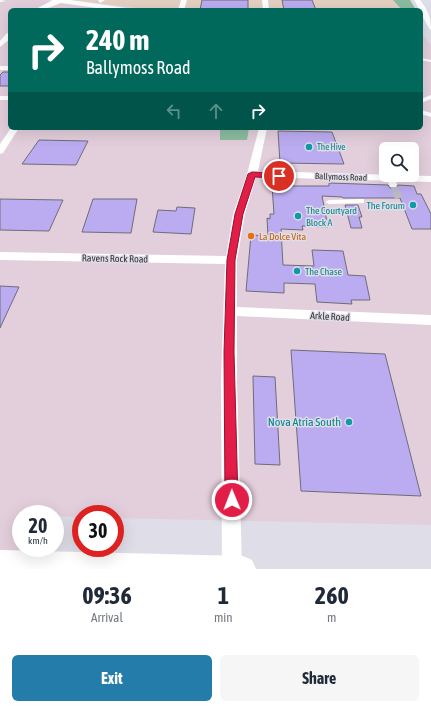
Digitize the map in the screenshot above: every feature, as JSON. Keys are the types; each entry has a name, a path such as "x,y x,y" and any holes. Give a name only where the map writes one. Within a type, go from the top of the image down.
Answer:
{"street":[{"path":"39,8 46,0"},
{"path":"40,8 57,0 112,8"},
{"path":"417,0 424,9 428,31"},
{"path":"0,45 8,37"},
{"path":"0,150 14,130"},
{"path":"232,568 229,311 231,260 239,214 252,174 263,130"},
{"name":"Ballymoss Road","path":"252,174 392,182 431,179"},
{"path":"329,202 361,201"},
{"name":"Ravens Rock Road","path":"0,256 231,260"},
{"name":"Arkle Road","path":"229,311 431,320"},
{"path":"0,563 67,567 243,569"}],"shaded area":[{"path":"0,0 44,0 95,8 8,8 8,130 423,130 424,36 431,45 431,525 124,518 124,505 72,505 72,517 64,516 64,505 12,505 12,557 49,557 46,569 0,569"},
{"path":"73,0 393,0 400,8 137,8"}],"green space":[{"path":"393,0 410,0 415,8 400,8"},
{"path":"220,130 249,130 247,140 220,140"}],"building":[{"path":"202,0 248,0 248,8 200,8"},
{"path":"282,0 312,0 315,8 284,8"},
{"path":"3,72 8,72 8,86 0,86 0,75"},
{"name":"The Hive","path":"278,131 332,132 344,164 280,163"},
{"path":"39,140 88,141 76,165 22,164"},
{"path":"329,183 388,185 390,188 396,188 398,185 414,186 417,194 421,194 431,214 431,229 412,229 400,198 343,198 322,196 328,227 302,226 303,230 281,229 283,265 314,266 312,250 343,251 348,275 365,276 370,300 351,300 352,304 317,302 315,284 284,283 284,293 246,291 251,235 268,236 267,218 270,219 270,214 274,214 272,186 329,186"},
{"path":"0,199 63,200 49,231 0,230"},
{"path":"93,199 137,199 131,233 82,232"},
{"name":"The Forum","path":"345,205 358,205 362,217 359,217 362,228 351,228"},
{"path":"177,207 195,208 191,234 153,232 158,210 176,211"},
{"path":"0,286 19,287 0,328"},
{"name":"Nova Atria South","path":"291,350 385,354 421,496 301,491"},
{"path":"253,376 275,377 280,465 255,464"}],"tunnel":[{"path":"393,185 396,192"},
{"path":"396,191 399,198"}],"place":[{"name":"The Hive","path":"309,147"},
{"name":"The Forum","path":"413,205"},
{"name":"The Courtyard Block A","path":"298,216"},
{"name":"La Dolce Vita","path":"251,236"},
{"name":"The Chase","path":"297,271"},
{"name":"Nova Atria South","path":"349,422"}],"route":[{"path":"232,500 229,381 231,260 239,214 252,174 279,176"}]}
